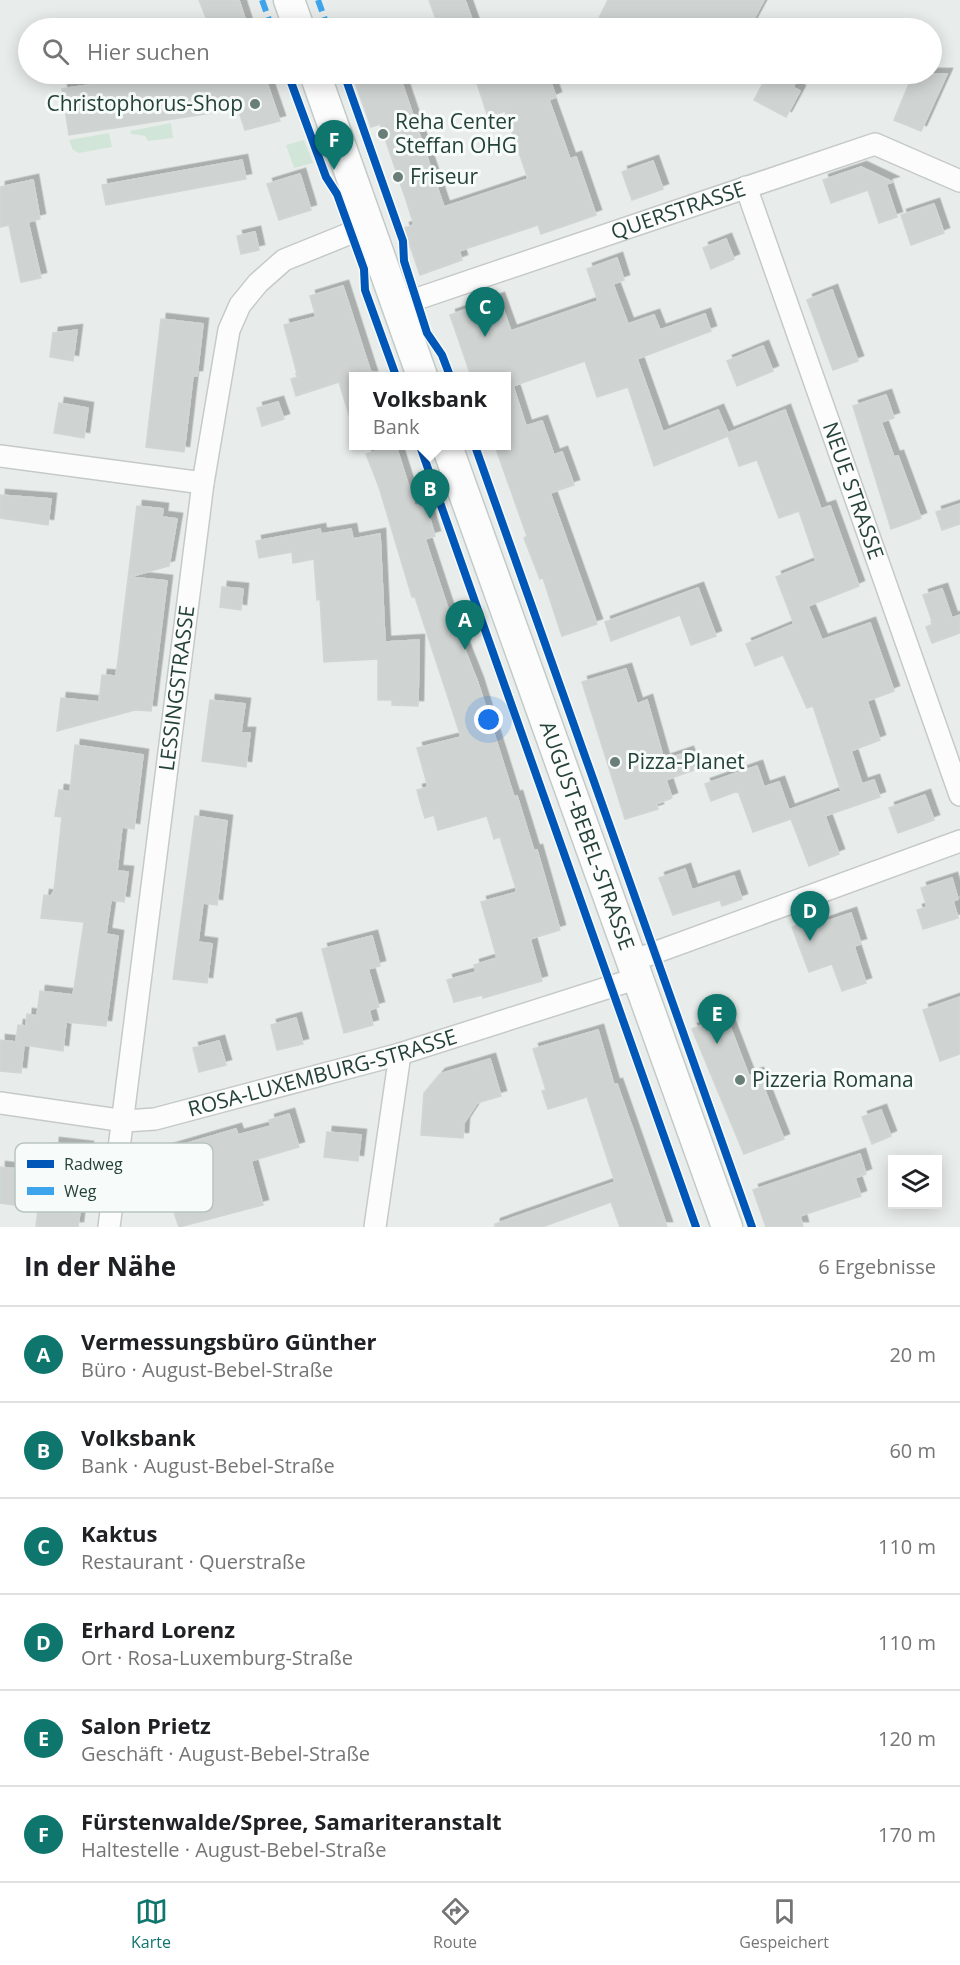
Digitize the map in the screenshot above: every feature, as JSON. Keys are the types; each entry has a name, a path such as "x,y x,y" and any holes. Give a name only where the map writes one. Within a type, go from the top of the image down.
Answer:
{"main road":[{"path":"288,0 295,18"},
{"path":"318,84 421,372"},
{"name":"AUGUST-BEBEL-STRASSE","path":"448,450 727,1227"}],"street":[{"name":"QUERSTRASSE","path":"396,306 875,144 960,181"},
{"name":"NEUE STRASSE","path":"746,187 960,795"},
{"name":"LESSINGSTRASSE","path":"121,1143 203,483 229,330 240,305 258,284 284,260 368,226"},
{"path":"0,456 203,483"},
{"name":"ROSA-LUXEMBURG-STRASSE","path":"0,1103 124,1121 155,1119 400,1054 635,969 960,842"},
{"path":"375,1227 400,1054"},
{"name":"LESSINGSTRASSE","path":"110,1227 112,1212"}],"green space":[{"path":"171,123 173,138 148,141 145,136 131,134 130,131"},
{"path":"109,133 112,147 79,153 73,150 69,140"},
{"path":"304,140 313,163 294,168 286,145"}],"building":[{"path":"199,0 239,0 245,18 206,18"},
{"path":"429,0 465,0 471,18 435,18"},
{"path":"608,0 764,0 754,18 599,18"},
{"path":"942,74 947,74 921,131 894,120 909,84 942,84"},
{"path":"97,84 267,84 280,121 245,130 238,109 69,135 62,89"},
{"path":"356,84 402,84 444,207 528,179 505,111 488,117 477,84 551,84 556,97 549,100 570,159 576,157 596,215 541,234 538,225 459,251 462,260 420,275 404,228 414,225 406,200 380,124 371,127"},
{"path":"763,84 794,84 793,87 800,91 786,117 754,100"},
{"path":"242,160 246,179 106,205 102,185"},
{"path":"653,161 663,189 632,200 622,172"},
{"path":"861,167 893,182 886,184 897,217 879,223 868,190 831,203 823,180"},
{"path":"300,174 311,210 279,220 267,184"},
{"path":"33,180 40,219 28,222 41,278 21,282 9,225 0,227 0,187"},
{"path":"934,204 944,233 911,245 901,215"},
{"path":"255,232 259,250 241,254 237,236"},
{"path":"726,239 734,259 711,269 703,248"},
{"path":"617,258 624,280 613,284 628,324 654,315 660,330 705,314 711,331 637,359 663,432 718,410 728,433 785,410 821,509 830,506 859,586 808,606 822,640 870,623 894,691 867,701 880,740 851,751 862,784 874,780 880,797 825,816 839,854 809,866 791,819 753,832 738,791 711,801 705,784 757,766 764,787 779,782 789,810 841,791 813,706 807,708 783,655 755,666 746,644 794,624 776,577 816,561 799,511 779,518 757,460 739,466 728,436 654,466 628,387 597,397 585,361 513,386 526,426 542,421 554,455 562,452 574,485 550,493 597,624 562,636 543,578 540,579 524,538 527,536 496,450 511,450 511,372 470,372 450,315 499,298 511,331 598,301 587,269"},
{"path":"343,286 371,372 349,372 349,415 339,382 296,396 291,379 298,377 284,325 316,317 310,296"},
{"path":"832,290 858,361 833,370 807,300"},
{"path":"161,319 203,324 197,376 193,376 184,452 146,447"},
{"path":"77,330 73,361 50,357 53,333"},
{"path":"763,346 773,371 737,386 727,361"},
{"path":"886,395 894,418 881,422 894,457 898,456 921,518 891,529 853,406"},
{"path":"278,402 284,419 262,426 257,408"},
{"path":"59,403 88,408 84,438 54,433"},
{"path":"380,450 397,450 415,506 425,503 435,536 425,539 457,636 459,635 478,683 514,797 517,796 534,851 537,850 560,930 530,939 542,981 483,998 482,995 454,1002 447,980 476,972 474,965 497,958 481,902 517,892 500,837 494,839 487,816 438,830 434,815 425,818 417,790 428,787 417,748 461,737 415,597 412,597 379,487 366,454"},
{"path":"0,495 51,499 48,525 0,518"},
{"path":"960,504 960,524 942,530 936,512"},
{"path":"137,506 163,509 162,517 177,519 169,566 129,577 167,581 151,711 135,710 57,731 61,698 99,702 102,675 116,676"},
{"path":"320,529 321,534 351,529 353,539 380,534 385,642 419,640 418,706 392,705 392,700 378,700 378,659 324,662 320,599 317,600 314,559 293,563 292,552 259,558 256,541"},
{"path":"222,587 243,589 241,610 220,607"},
{"path":"698,588 716,636 691,645 680,615 611,641 605,622"},
{"path":"942,589 952,618 960,615 960,633 932,643 926,627 933,624 923,595"},
{"path":"626,669 637,704 647,700 664,760 688,752 694,770 666,780 672,798 656,804 658,809 625,819 582,682"},
{"path":"210,700 245,704 241,733 250,733 246,767 202,761"},
{"path":"75,745 143,755 134,829 122,827 117,871 128,872 124,902 111,900 106,934 118,936 106,1026 66,1022 63,1051 24,1045 21,1073 0,1071 0,1040 16,1042 18,1025 26,1026 27,1014 37,1016 40,991 73,995 84,922 41,918 44,895 51,896 54,891 62,817 55,816 59,790 70,792"},
{"path":"925,795 934,820 898,833 889,808"},
{"path":"195,816 227,821 217,905 203,903 198,942 212,944 207,983 173,979"},
{"path":"685,869 692,890 734,876 742,899 722,906 720,900 673,915 659,878"},
{"path":"952,878 958,899 953,901 958,918 923,929 917,910 927,907 921,888"},
{"path":"851,913 861,944 854,946 866,983 842,991 832,964 809,972 792,927 814,919 816,925"},
{"path":"372,936 380,966 368,969 379,1007 369,1010 373,1025 344,1033 322,949"},
{"path":"960,997 960,1054 940,1061 923,1010"},
{"path":"726,1016 749,1076 758,1073 784,1139 744,1154 692,1029"},
{"path":"296,1018 303,1044 277,1050 271,1025"},
{"path":"598,1030 614,1085 617,1084 667,1227 620,1227 611,1202 542,1227 495,1227 495,1224 615,1182 587,1097 548,1109 542,1091 546,1090 533,1049"},
{"path":"219,1041 226,1065 199,1072 193,1048"},
{"path":"490,1059 501,1096 477,1103 464,1123 463,1138 421,1135 424,1093 440,1074"},
{"path":"881,1110 891,1136 872,1144 862,1117"},
{"path":"289,1114 299,1147 251,1161 263,1205 179,1227 174,1212 213,1212 213,1143 188,1143 236,1129 238,1135 271,1126 269,1120"},
{"path":"327,1132 361,1135 358,1161 324,1157"},
{"path":"860,1154 866,1174 855,1178 861,1196 800,1216 803,1227 766,1227 753,1190"},
{"path":"0,1167 15,1169 15,1205 0,1203"},
{"path":"38,1212 80,1212 78,1227 36,1227"}],"marked path":[{"path":"262,0 268,18"},
{"path":"318,0 324,18"}],"cycle path":[{"path":"292,84 326,177 337,194 364,269 365,290 395,372"},
{"path":"348,84 403,241 404,261 427,333 442,355 448,372"},
{"path":"421,450 696,1227"},
{"path":"476,450 752,1227"}],"place":[{"name":"Christophorus-Shop","path":"255,104"},
{"name":"Reha Center Steffan OHG","path":"383,134"},
{"name":"Fürstenwalde/Spree, Samariteranstalt","path":"334,170"},
{"name":"Friseur","path":"398,177"},
{"name":"Kaktus","path":"485,337"},
{"name":"Volksbank","path":"430,519"},
{"name":"Vermessungsbüro Günther","path":"465,650"},
{"name":"Pizza-Planet","path":"615,762"},
{"name":"Erhard Lorenz","path":"810,941"},
{"name":"Salon Prietz","path":"717,1044"},
{"name":"Pizzeria Romana","path":"740,1080"}]}
